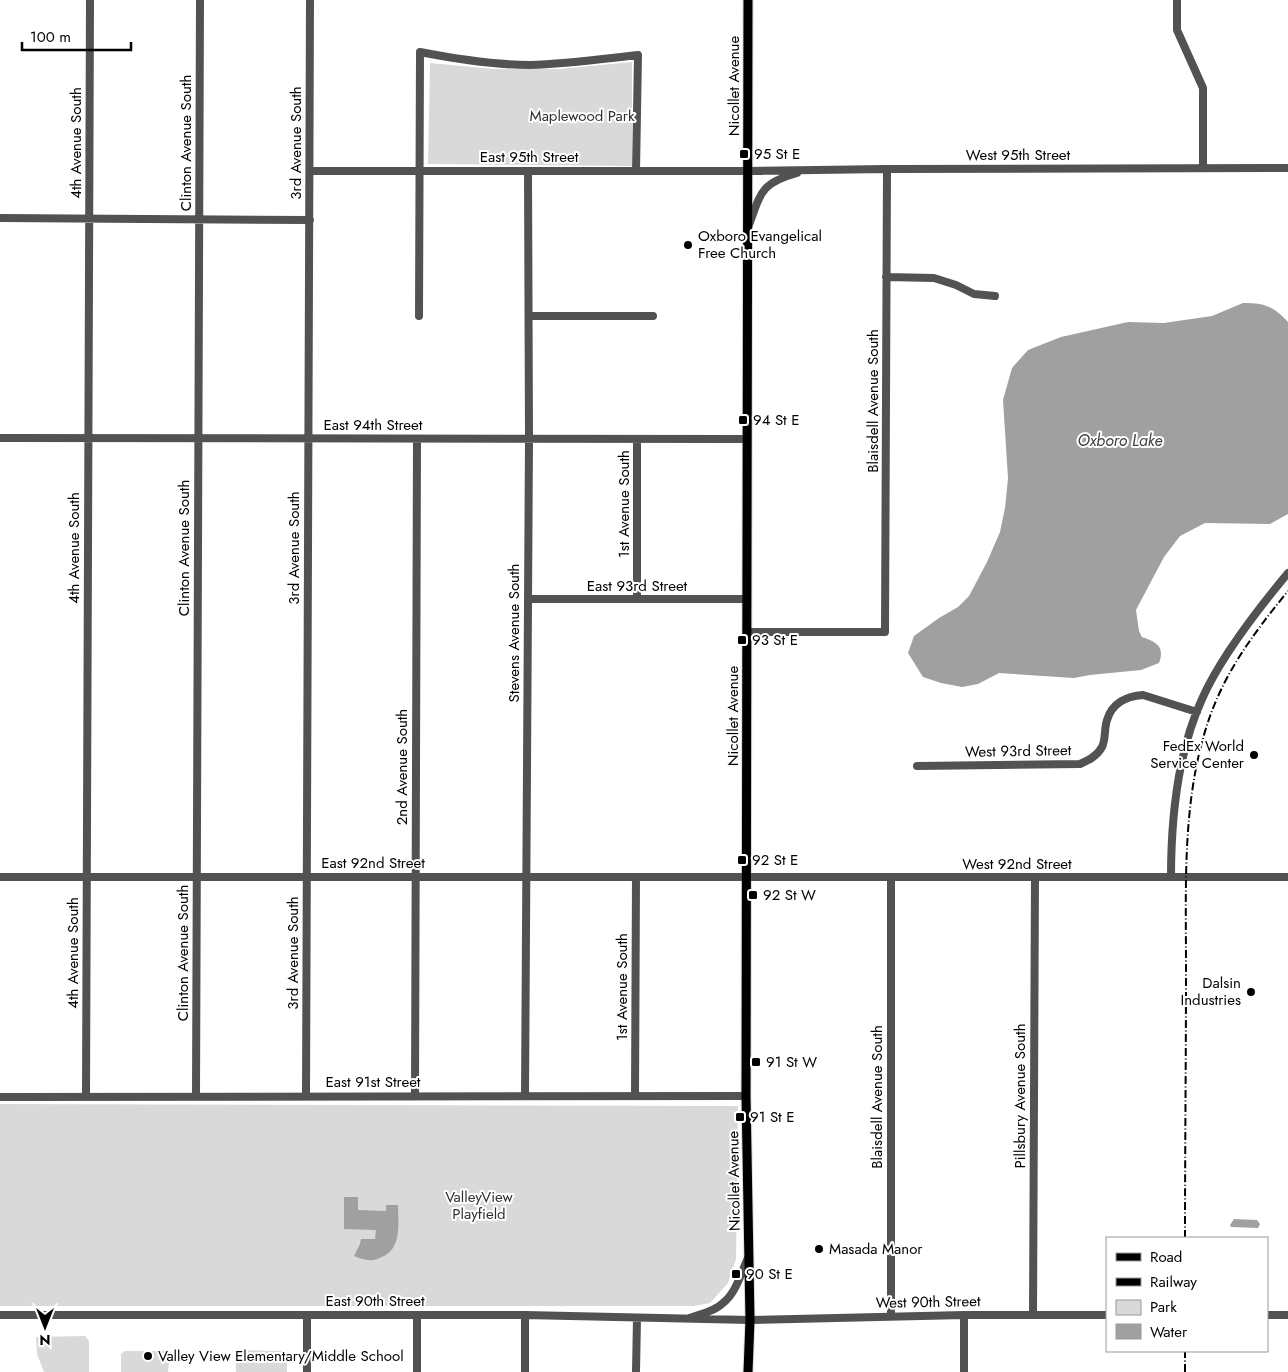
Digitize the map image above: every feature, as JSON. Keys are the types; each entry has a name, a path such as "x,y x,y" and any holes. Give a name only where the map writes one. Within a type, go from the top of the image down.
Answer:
{"main road":[{"name":"Nicollet Avenue","path":"748,0 746,878 746,1096 750,1320 748,1372"}],"street":[{"name":"4th Avenue South","path":"86,1096 90,0"},
{"name":"Clinton Avenue South","path":"196,1096 200,0"},
{"name":"3rd Avenue South","path":"306,1096 310,0"},
{"path":"1177,0 1178,30 1203,88 1203,168"},
{"path":"418,316 420,52 492,64 529,65 566,64 638,55 636,172"},
{"name":"West 95th Street","path":"748,172 887,169 1288,168"},
{"name":"Blaisdell Avenue South","path":"747,632 885,632 887,169"},
{"path":"747,229 759,198 770,183 808,170"},
{"name":"East 95th Street","path":"310,171 748,172"},
{"name":"Stevens Avenue South","path":"525,1096 529,439 528,171"},
{"path":"0,218 310,220"},
{"path":"886,277 934,278 956,285 974,294 995,296"},
{"path":"529,316 652,316"},
{"name":"East 94th Street","path":"0,438 747,439"},
{"name":"2nd Avenue South","path":"415,1096 417,439"},
{"name":"1st Avenue South","path":"637,439 637,600"},
{"path":"1171,878 1171,841 1174,805 1189,735 1197,712 1209,684 1230,651 1288,573"},
{"name":"East 93rd Street","path":"528,600 747,600"},
{"name":"West 93rd Street","path":"918,766 1080,764 1089,761 1101,748 1105,739 1107,720 1116,704 1124,699 1143,695 1197,712"},
{"name":"East 92nd Street","path":"0,877 746,878"},
{"name":"1st Avenue South","path":"635,1096 636,877"},
{"name":"Pillsbury Avenue South","path":"1033,1315 1035,877"},
{"name":"West 92nd Street","path":"746,878 1288,877"},
{"name":"Blaisdell Avenue South","path":"891,878 891,1316"},
{"name":"East 91st Street","path":"0,1097 746,1096"},
{"path":"687,1320 717,1308 724,1303 735,1287 749,1256"},
{"path":"1268,1315 1288,1314"},
{"name":"East 90th Street","path":"0,1315 525,1315 750,1320"},
{"path":"306,1315 306,1372"},
{"path":"417,1315 417,1372"},
{"path":"525,1315 525,1372"},
{"path":"964,1315 964,1372"},
{"name":"West 90th Street","path":"750,1320 891,1316 1106,1315"},
{"path":"636,1318 636,1372"}],"green space":[{"name":"Maplewood Park","path":"632,62 632,166 428,164 430,63 494,69 560,69"},
{"name":"ValleyView Playfield","path":"0,1104 738,1106 736,1259 728,1283 710,1303 694,1306 0,1306"},
{"path":"85,1336 89,1341 89,1372 44,1372 37,1354 36,1337"},
{"path":"235,1350 283,1351 287,1354 287,1372 236,1372"},
{"path":"125,1351 170,1351 168,1372 121,1372 121,1354"}],"water":[{"name":"Oxboro Lake","path":"1243,303 1268,306 1278,312 1288,322 1288,514 1270,524 1205,523 1180,536 1164,557 1136,610 1139,631 1142,637 1156,643 1160,649 1161,657 1159,663 1141,670 1074,678 999,673 978,684 962,687 923,677 908,653 914,636 958,607 969,596 1000,532 1008,478 1003,400 1012,368 1028,350 1061,337 1128,322 1164,323 1212,316"},
{"path":"344,1197 358,1197 358,1210 386,1211 386,1205 398,1205 398,1234 394,1247 390,1252 373,1260 354,1256 361,1239 375,1239 376,1230 344,1229"},
{"path":"1234,1219 1257,1220 1260,1224 1258,1228 1231,1227 1230,1225"}],"railway":[{"path":"1185,1237 1186,874 1187,843 1194,782 1208,722 1223,686 1252,637 1288,591"},
{"path":"1185,1352 1185,1372"}],"place":[{"name":"95 St E","path":"744,154"},
{"name":"Oxboro Evangelical Free Church","path":"688,245"},
{"name":"94 St E","path":"743,420"},
{"name":"93 St E","path":"742,640"},
{"name":"FedEx World Service Center","path":"1254,755"},
{"name":"92 St E","path":"742,860"},
{"name":"92 St W","path":"753,895"},
{"name":"Dalsin Industries","path":"1251,992"},
{"name":"91 St W","path":"756,1062"},
{"name":"91 St E","path":"740,1117"},
{"name":"Masada Manor","path":"819,1249"},
{"name":"90 St E","path":"736,1274"},
{"name":"Valley View Elementary/Middle School","path":"148,1356"}]}
